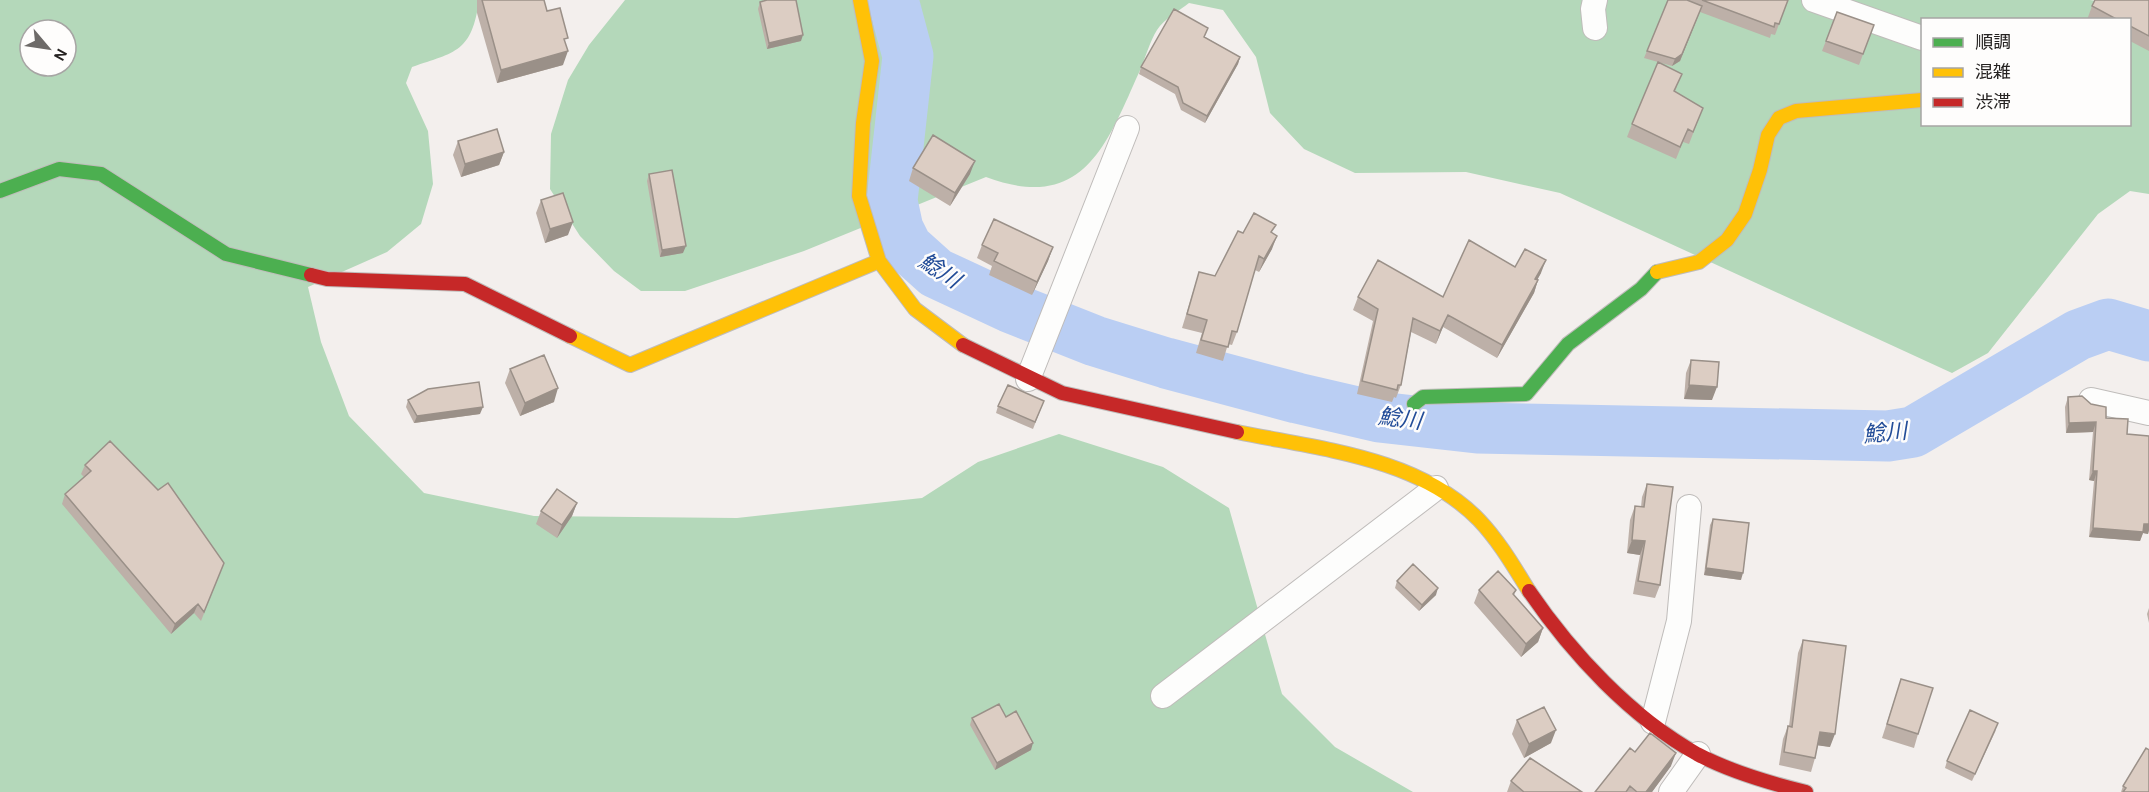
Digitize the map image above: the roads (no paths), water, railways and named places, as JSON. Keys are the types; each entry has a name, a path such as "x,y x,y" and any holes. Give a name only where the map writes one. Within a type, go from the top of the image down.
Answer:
{"street":[{"path":"860,0 872,61 863,123 859,196 879,261 915,309 964,345 1028,379 1062,393 1380,463 1425,480 1469,510 1550,620 1635,711 1698,754 1761,781 1806,792"},
{"path":"1595,0 1593,9 1595,28"},
{"path":"1814,0 1921,37"},
{"path":"1414,404 1423,397 1526,394 1568,344 1641,289 1653,273 1699,262 1718,248 1727,240 1745,214 1760,170 1768,135 1779,118 1796,111 1921,100"},
{"path":"1028,379 1127,128"},
{"path":"0,191 59,170 101,174 226,254 327,279 465,284 630,365 879,261"},
{"path":"2091,400 2149,413"},
{"path":"1163,696 1436,488"},
{"path":"1653,722 1679,621 1689,507"},
{"path":"1671,792 1698,754"}],"waterway":[{"name":"鯰川","path":"893,0 908,56 892,201 898,229 907,247 936,273 1009,307 1095,341 1166,363 1379,417 1477,428 1888,436 1913,432 2078,335 2108,324 2149,336"}]}
